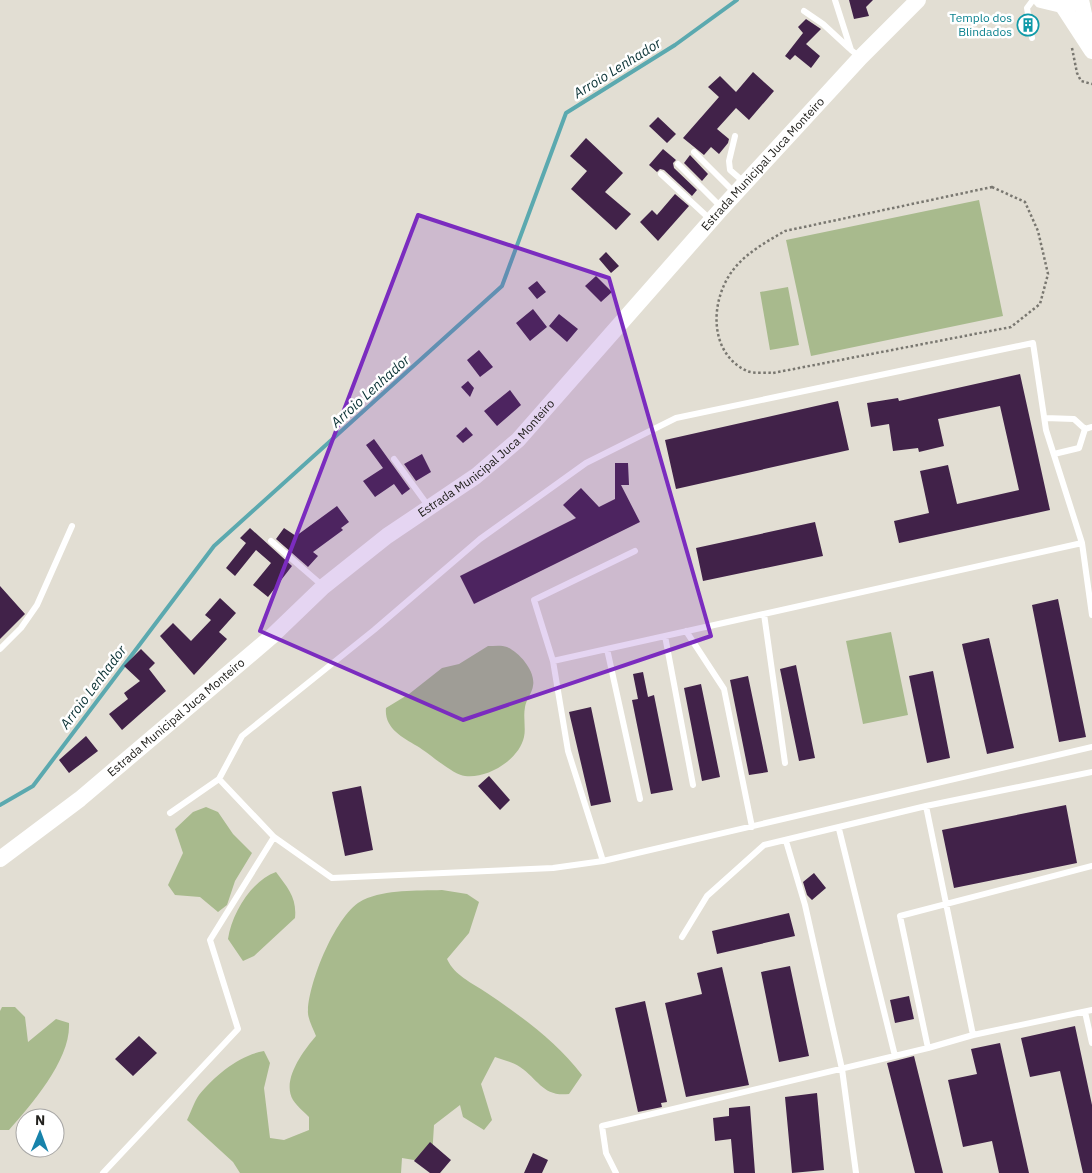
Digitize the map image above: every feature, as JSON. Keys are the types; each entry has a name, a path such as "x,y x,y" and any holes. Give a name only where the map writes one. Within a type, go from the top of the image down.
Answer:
{"street":[{"name":"Estrada Municipal Juca Monteiro","path":"0,859 88,793 272,638 323,587 387,536 476,476 518,440 712,221 856,54 918,0"},
{"path":"1041,0 1062,5 1080,0 1092,50"},
{"path":"1062,5 1092,50"}],"lane":[{"path":"835,0 856,54"},
{"path":"1032,38 1027,8 1033,0"},
{"path":"804,11 823,24 856,54"},
{"path":"735,136 729,162 730,170 740,188"},
{"path":"694,152 740,188"},
{"path":"678,164 722,208"},
{"path":"661,174 712,221"},
{"path":"170,813 219,779 242,736 374,630 480,540 586,462 676,418 1033,343 1045,418 1054,454 1082,544 1092,615"},
{"path":"1045,418 1074,419 1089,428 1079,448 1054,454"},
{"path":"394,459 429,508"},
{"path":"0,650 21,628 37,605 72,526"},
{"path":"271,541 323,587"},
{"path":"553,661 1082,544"},
{"path":"603,861 568,751 553,661 534,600 635,551"},
{"path":"764,614 785,763"},
{"path":"686,631 724,690 752,826"},
{"path":"665,636 693,785"},
{"path":"607,649 640,799"},
{"path":"219,779 274,837 332,878 553,868 603,861 1092,747"},
{"path":"682,937 707,896 764,845 839,829 926,806 1092,772"},
{"path":"926,806 973,1035"},
{"path":"839,829 894,1056"},
{"path":"103,1173 238,1029 210,940 274,837"},
{"path":"786,841 805,905 842,1069 856,1173"},
{"path":"928,1048 900,916 1092,866"},
{"path":"616,1173 606,1153 602,1126 928,1048 973,1035 1088,1011 1092,1043"}],"path":[{"path":"992,187 1025,202 1038,231 1048,274 1040,304 1011,327 773,373 748,372 733,361 720,343 716,322 718,297 733,270 756,248 785,231 992,187"}],"highlighted area":[{"path":"418,215 609,278 711,636 463,720 260,631"}],"green space":[{"path":"979,200 1003,316 811,356 786,240"},
{"path":"788,287 799,345 770,350 760,292"},
{"path":"891,632 908,715 863,724 846,641"},
{"path":"488,646 503,646 512,649 526,663 532,674 533,686 524,711 524,737 516,753 501,766 483,774 465,776 448,768 395,731 388,721 386,708 409,694 442,668 459,664"},
{"path":"206,807 218,812 233,834 252,853 235,881 227,905 218,912 200,897 175,895 168,885 183,853 175,829 193,812"},
{"path":"276,872 288,888 293,899 295,918 254,956 243,961 228,939 230,929 238,909 251,890 267,876"},
{"path":"442,890 467,894 479,902 469,933 447,959 450,965 464,978 538,1030 572,1063 582,1075 569,1094 553,1093 547,1090 520,1067 495,1057 481,1084 492,1120 484,1130 463,1117 460,1105 434,1125 431,1173 414,1160 402,1158 401,1173 240,1173 233,1162 187,1120 199,1095 228,1067 255,1053 264,1051 270,1063 264,1088 270,1138 284,1140 309,1130 309,1117 293,1100 290,1084 300,1057 316,1036 308,1016 310,998 319,966 334,933 353,907 372,896 392,892"},
{"path":"2,1007 15,1007 25,1017 28,1042 56,1019 69,1023 68,1037 57,1066 39,1094 27,1108 15,1108 15,1123 9,1130 0,1130 0,1011"}],"building":[{"path":"849,0 873,0 866,7 869,16 854,19"},
{"path":"806,19 821,29 806,44 820,56 811,68 795,55 790,60 785,56 803,33 798,27"},
{"path":"753,72 774,91 749,120 736,108 717,129 729,139 728,143 719,154 711,147 704,155 683,138 719,97 708,87 720,76 736,92"},
{"path":"658,117 676,134 667,143 649,126"},
{"path":"586,138 623,173 605,192 631,214 616,230 571,189 587,171 570,156"},
{"path":"663,149 676,160 673,163 674,168 697,190 692,196 664,170 660,169 657,172 649,165"},
{"path":"690,155 708,174 702,181 684,163"},
{"path":"675,194 689,206 658,241 640,222 652,210 657,215"},
{"path":"606,252 619,266 611,273 599,259"},
{"path":"596,276 612,292 601,302 585,286"},
{"path":"537,281 546,292 537,299 528,288"},
{"path":"533,309 547,327 530,341 516,323"},
{"path":"559,314 578,329 567,342 549,326"},
{"path":"479,350 493,367 480,377 467,360"},
{"path":"1020,374 1050,510 899,543 894,521 929,513 920,471 948,465 957,504 1019,490 1000,406 938,419 944,446 919,452 918,448 893,451 889,424 871,427 867,403 898,398 899,401"},
{"path":"468,381 474,388 470,397 461,387"},
{"path":"510,390 521,405 497,426 484,411"},
{"path":"838,401 849,450 676,489 665,440"},
{"path":"466,427 473,435 463,443 456,436"},
{"path":"374,439 410,489 402,495 394,484 375,497 363,481 383,468 366,445"},
{"path":"422,454 431,472 416,481 404,464"},
{"path":"615,463 628,463 629,485 621,485 640,522 474,604 460,576 576,518 563,505 581,488 599,507 615,499"},
{"path":"337,506 349,522 341,528 343,530 313,552 318,556 308,567 276,539 284,528 296,536"},
{"path":"815,522 823,556 703,581 696,548"},
{"path":"250,528 292,566 268,597 253,585 271,563 256,550 235,576 226,568 246,543 240,538"},
{"path":"0,586 25,614 0,639"},
{"path":"220,598 236,613 219,632 227,639 194,675 160,636 173,623 191,641 211,620 205,615"},
{"path":"1058,599 1086,737 1059,742 1032,605"},
{"path":"989,638 1014,748 987,754 962,644"},
{"path":"141,649 155,663 149,669 166,691 122,730 109,714 128,699 124,693 140,681 124,666"},
{"path":"796,665 815,758 799,761 780,669"},
{"path":"933,671 950,758 927,763 909,676"},
{"path":"643,672 648,697 654,695 673,790 651,794 632,700 638,699 633,674"},
{"path":"748,676 768,772 749,775 730,680"},
{"path":"701,684 720,777 702,781 684,688"},
{"path":"591,707 611,802 591,806 569,712"},
{"path":"86,736 98,751 69,773 59,760"},
{"path":"489,776 510,800 500,810 478,786"},
{"path":"361,786 373,850 345,856 332,792"},
{"path":"1066,805 1077,863 954,888 942,830"},
{"path":"814,873 826,888 812,900 807,895 803,882"},
{"path":"789,913 795,936 717,954 712,931"},
{"path":"790,966 809,1056 779,1062 761,972"},
{"path":"722,967 749,1085 686,1097 665,1003 702,994 697,973"},
{"path":"909,996 914,1019 895,1023 890,1000"},
{"path":"645,1001 667,1102 661,1103 662,1107 638,1112 615,1008"},
{"path":"1075,1026 1092,1105 1092,1173 1083,1173 1060,1071 1030,1077 1021,1038"},
{"path":"139,1036 157,1053 133,1076 115,1059"},
{"path":"1000,1043 1029,1173 999,1173 992,1141 963,1147 948,1080 977,1074 971,1049"},
{"path":"914,1056 943,1173 915,1173 887,1063"},
{"path":"817,1093 824,1170 792,1173 785,1097"},
{"path":"750,1106 755,1173 734,1173 731,1139 715,1141 713,1118 729,1116 729,1108"},
{"path":"430,1142 451,1160 440,1173 430,1173 414,1161"},
{"path":"533,1153 548,1160 542,1173 524,1173"}],"waterway":[{"name":"Arroio Lenhador","path":"0,805 33,786 214,546 502,286 566,113 675,45 737,0"}],"place":[{"name":"Templo dos Blindados","path":"1028,25"}]}
